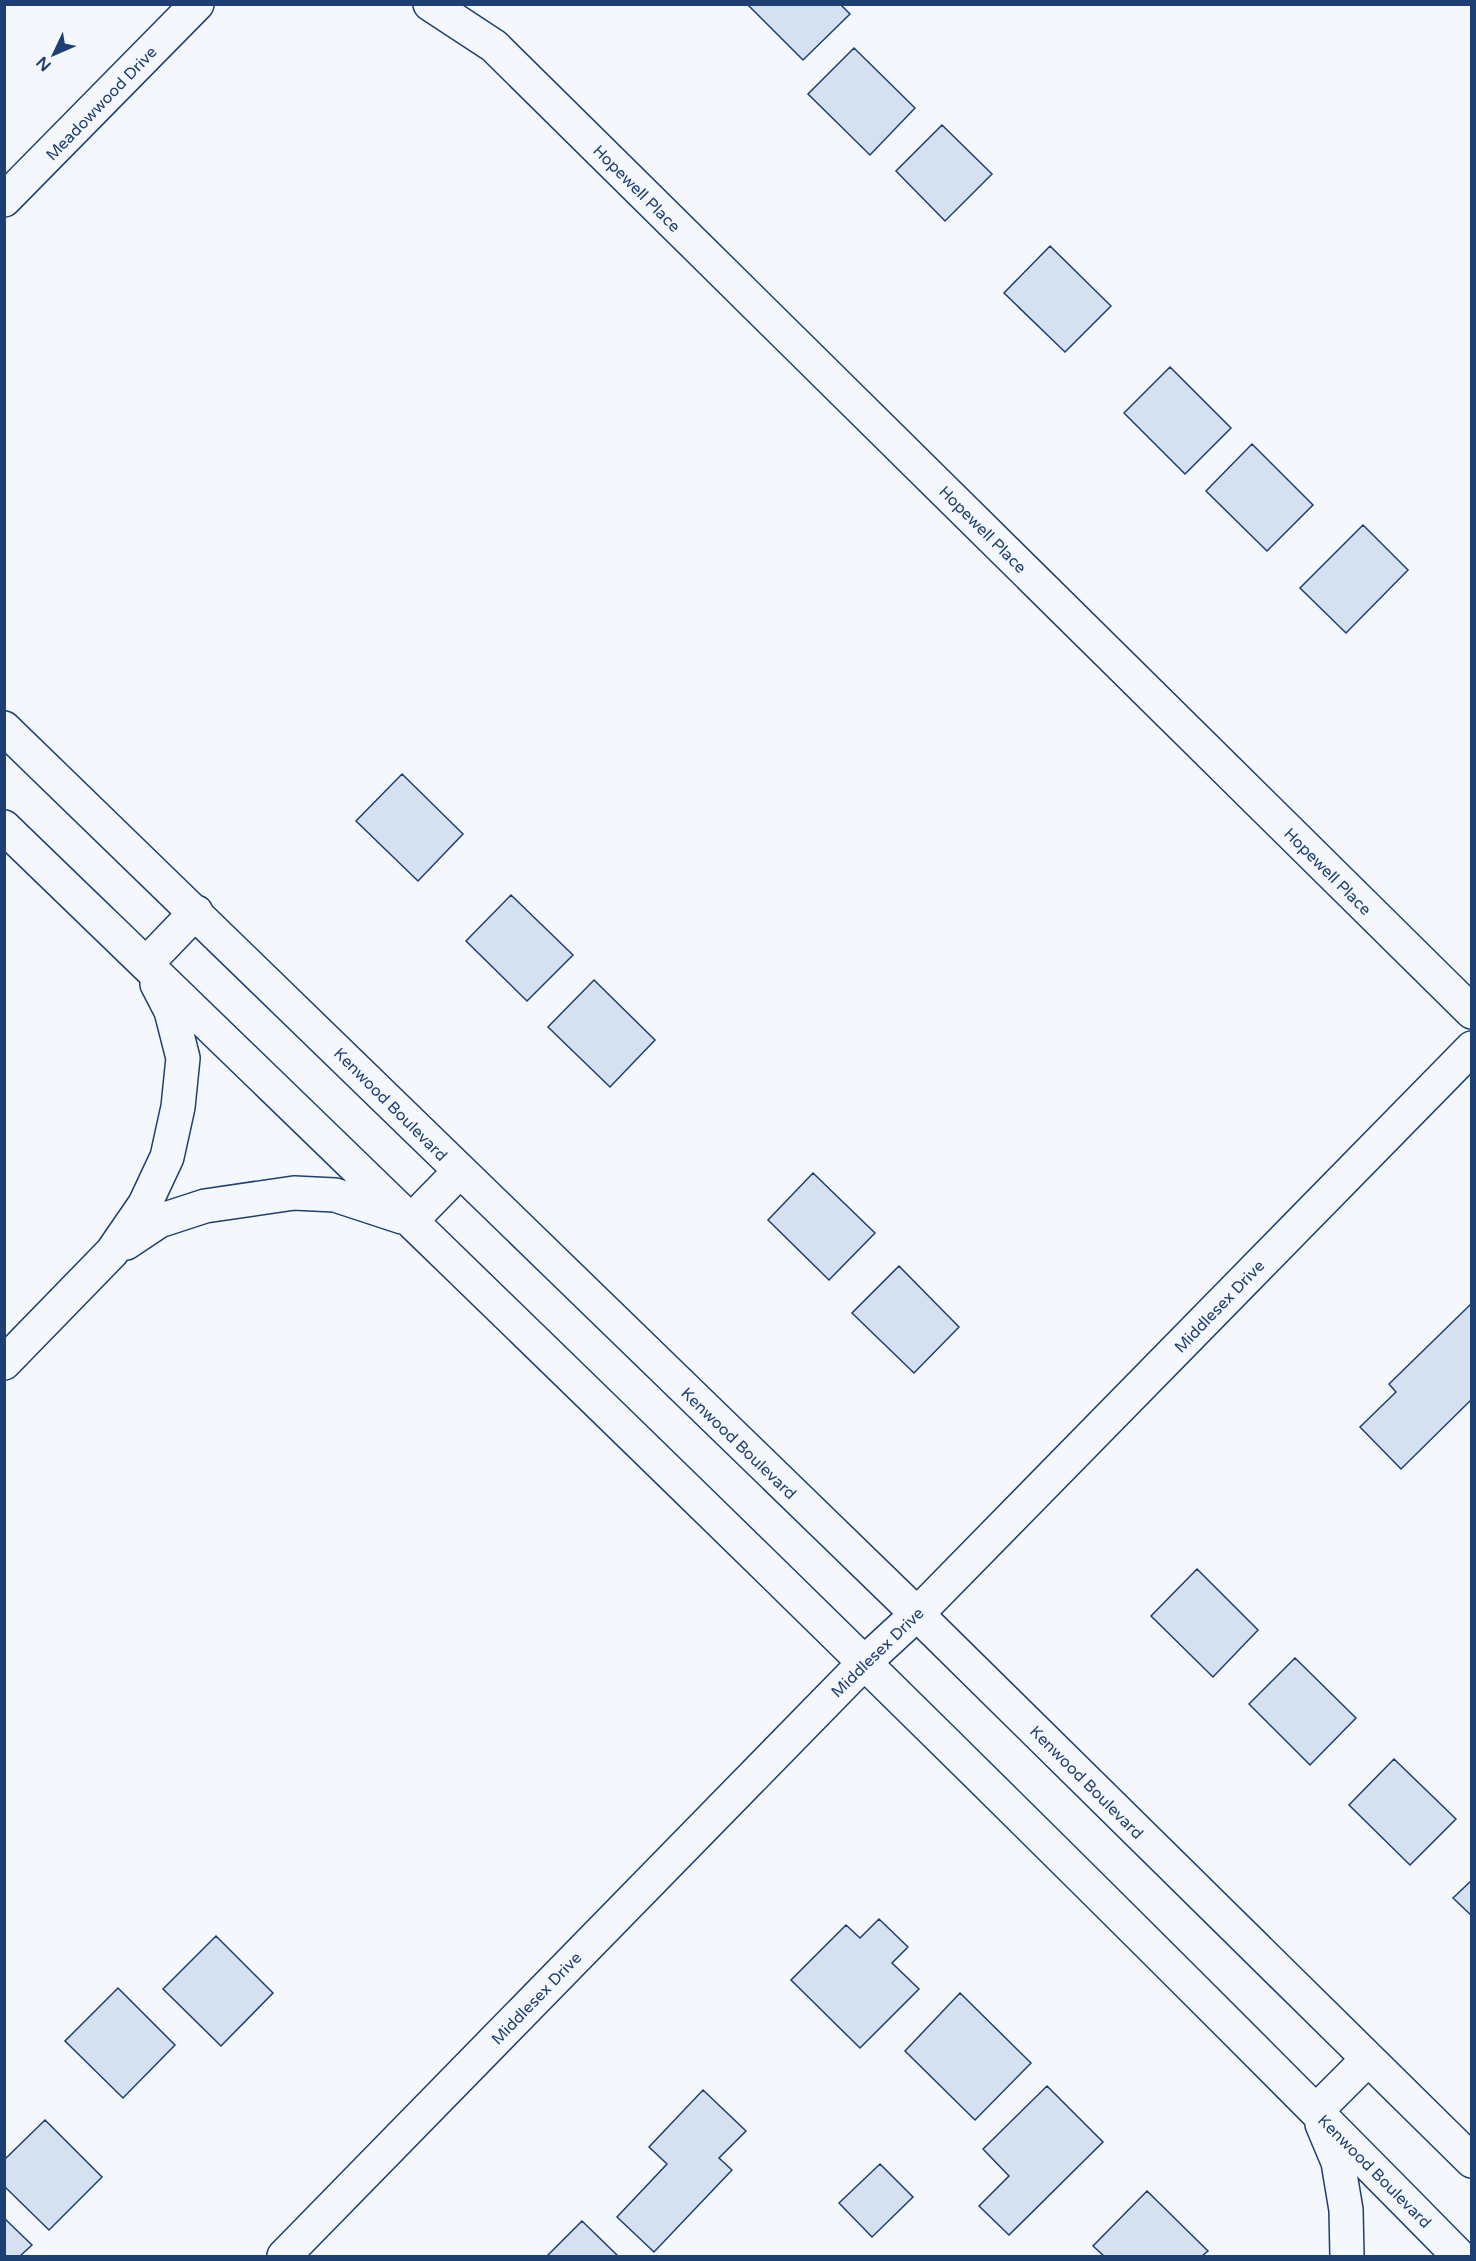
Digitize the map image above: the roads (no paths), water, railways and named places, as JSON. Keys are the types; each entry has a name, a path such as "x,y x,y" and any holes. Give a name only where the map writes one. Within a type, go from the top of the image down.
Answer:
{"street":[{"name":"Meadowwood Drive","path":"4,200 197,4"},
{"name":"Hopewell Place","path":"430,4 494,46"},
{"name":"Hopewell Place","path":"464,4 494,46 1472,1012"},
{"name":"Kenwood Boulevard","path":"4,728 196,912 459,1172 916,1614 1472,2161"},
{"name":"Kenwood Boulevard","path":"4,827 412,1220 865,1662 1459,2256"},
{"path":"4,1363 112,1252 145,1204 167,1157 178,1107 183,1058 171,1011 146,964 196,912"},
{"name":"Middlesex Drive","path":"284,2256 865,1662 916,1614 1472,1048"},
{"path":"112,1252 159,1221 186,1212 205,1206 250,1198 294,1193 335,1195 412,1220 459,1172"},
{"path":"1347,2256 1346,2210 1338,2162 1316,2111 1368,2059"}]}
